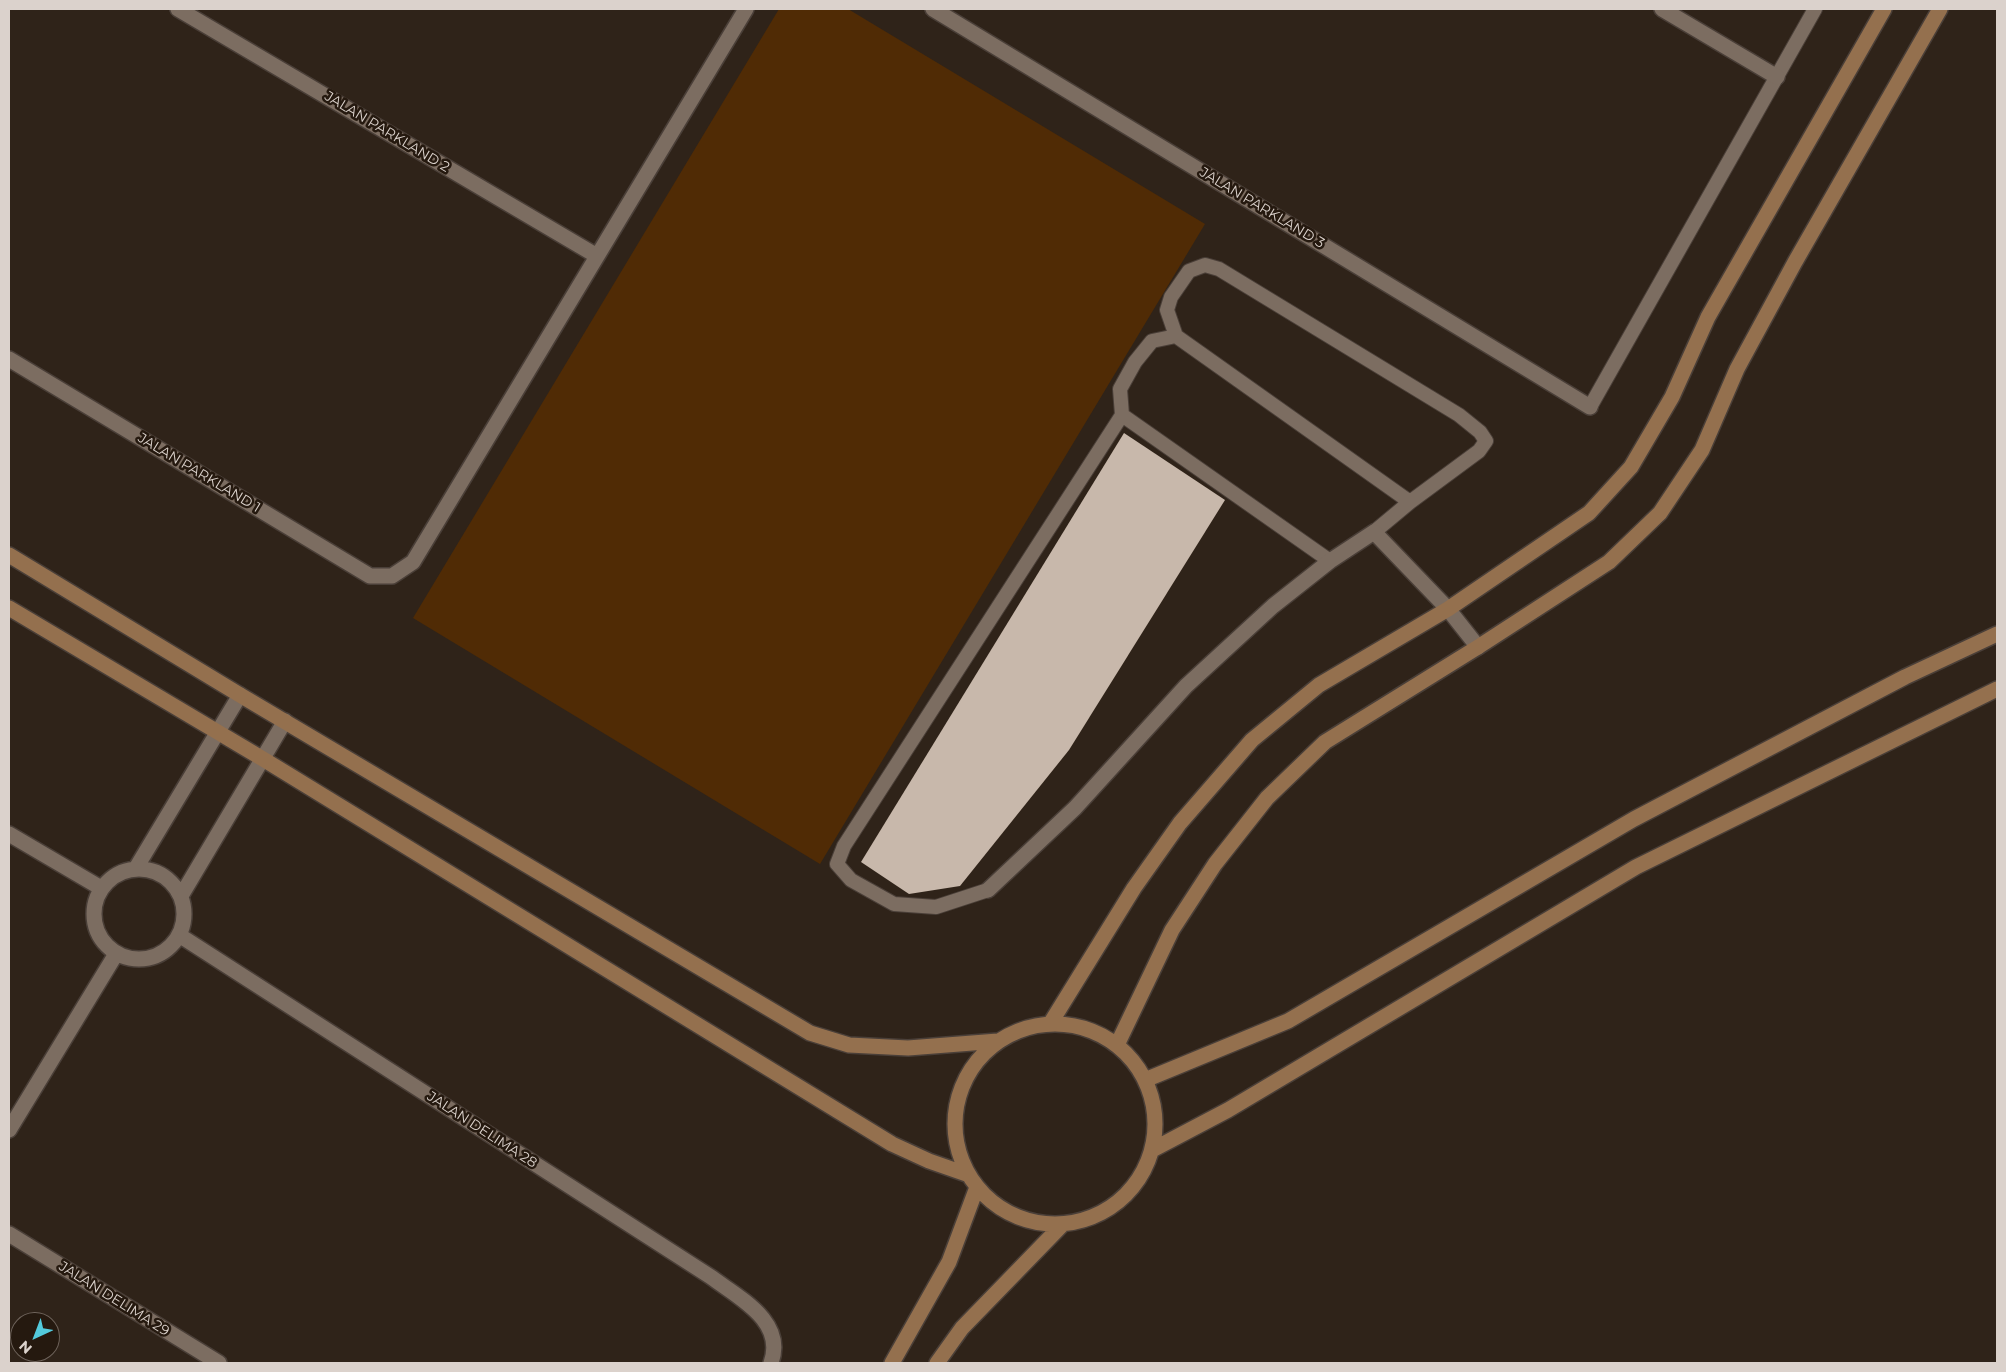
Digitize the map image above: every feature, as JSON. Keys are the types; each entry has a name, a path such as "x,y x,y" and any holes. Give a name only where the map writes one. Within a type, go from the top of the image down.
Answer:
{"street":[{"name":"JALAN PARKLAND 2","path":"178,9 597,256"},
{"path":"597,256 746,9"},
{"name":"JALAN PARKLAND 3","path":"933,9 1590,408"},
{"path":"1662,9 1777,77"},
{"path":"1050,1024 1134,888 1180,823 1252,740 1319,685 1448,609 1589,513 1631,467 1672,396 1708,318 1884,9"},
{"path":"1117,1045 1172,930 1215,864 1268,798 1324,742 1478,647 1609,562 1660,513 1702,450 1742,361 1795,262 1940,9"},
{"name":"JALAN PARKLAND 1","path":"9,359 370,576 392,576 413,562 597,256"},
{"path":"988,890 1076,808 1186,686 1273,606 1330,561 1374,532 1448,609 1478,647"},
{"path":"9,555 240,695 810,1033 849,1045 908,1048 998,1041"},
{"path":"9,608 263,759 892,1144 973,1181 1001,1209 1031,1222 1062,1225 1093,1218 1120,1202 1140,1178 1152,1150 1156,1126 1153,1103 1146,1080 1133,1061 1117,1045 1096,1033 1074,1026 1050,1024 1023,1029 998,1041 976,1062 961,1088 955,1117 958,1147 973,1181 949,1262 892,1363"},
{"path":"1146,1080 1288,1022 1634,818 1905,677 1997,634"},
{"path":"1152,1150 1228,1110 1636,866 1997,689"},
{"path":"136,868 240,695"},
{"path":"181,896 285,721"},
{"path":"9,834 101,888"},
{"path":"136,868 163,874 181,896 184,909 184,923 171,947 159,956 145,960 130,959 116,954 96,932 93,916 95,901 101,888 110,878 136,868"},
{"name":"JALAN DELIMA 28","path":"179,935 711,1278 748,1304 765,1320 773,1337 774,1354 771,1363"},
{"path":"9,1130 116,954"},
{"path":"937,1363 962,1328 1062,1225"},
{"name":"JALAN DELIMA 29","path":"9,1234 219,1363"}],"lane":[{"path":"1590,408 1815,9"},
{"path":"1374,532 1410,502 1479,451 1486,441 1480,432 1459,415 1219,269 1206,265 1189,271 1171,297 1168,310 1176,336 1410,502"},
{"path":"988,890 936,907 894,904 851,880 837,864 844,846 1122,415 1120,389 1135,362 1152,341 1176,336"},
{"path":"1122,415 1330,561"}],"shaded area":[{"path":"779,9 848,9 1205,224 820,864 413,618"}],"building":[{"path":"1124,433 1225,500 1069,750 960,886 909,894 861,862"}]}
